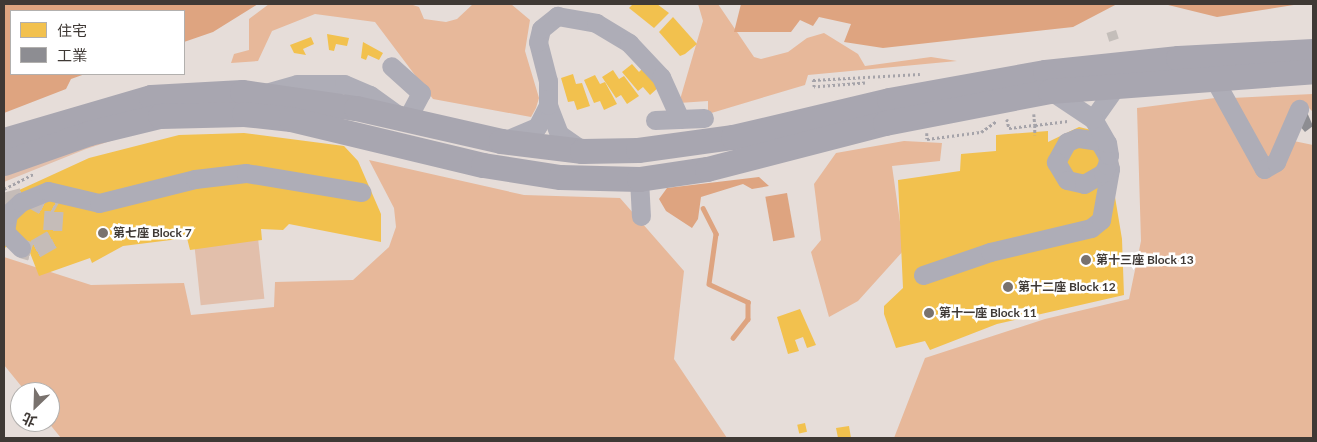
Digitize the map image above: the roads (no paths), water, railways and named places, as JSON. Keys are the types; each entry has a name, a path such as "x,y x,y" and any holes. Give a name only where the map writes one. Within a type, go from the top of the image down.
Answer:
{"main road":[{"path":"4,140 151,97 264,93 501,142 582,150 701,143 898,99 1045,72 1178,58 1313,51"},
{"path":"4,163 89,133 160,116 244,114 291,120 483,165 560,177 639,179 707,169 885,123 1042,99 1117,85 1313,71"}],"street":[{"path":"582,150 559,134 548,105 538,38 548,21 566,15 608,29 639,51 661,77 680,119"},
{"path":"391,66 421,93 406,121"},
{"path":"1213,77 1264,168 1276,162 1299,109"},
{"path":"1084,120 1117,85"},
{"path":"923,276 990,252 1090,228 1106,210 1107,143 1084,120 1042,99"},
{"path":"501,142 537,127 548,105"},
{"path":"655,120 704,118"},
{"path":"21,248 5,232 8,214 21,202 48,191 99,203 195,179 246,173 361,192"},
{"path":"639,179 641,216"}],"waterway":[{"path":"703,208 716,234 709,284 748,302 748,319 733,338"}],"tunnel":[{"path":"4,202 27,196 54,211 52,239 31,251 21,248"}],"place":[{"name":"第七座 Block 7","path":"103,233"},
{"name":"第十三座 Block 13","path":"1086,260"},
{"name":"第十二座 Block 12","path":"1008,287"},
{"name":"第十一座 Block 11","path":"929,313"}]}
